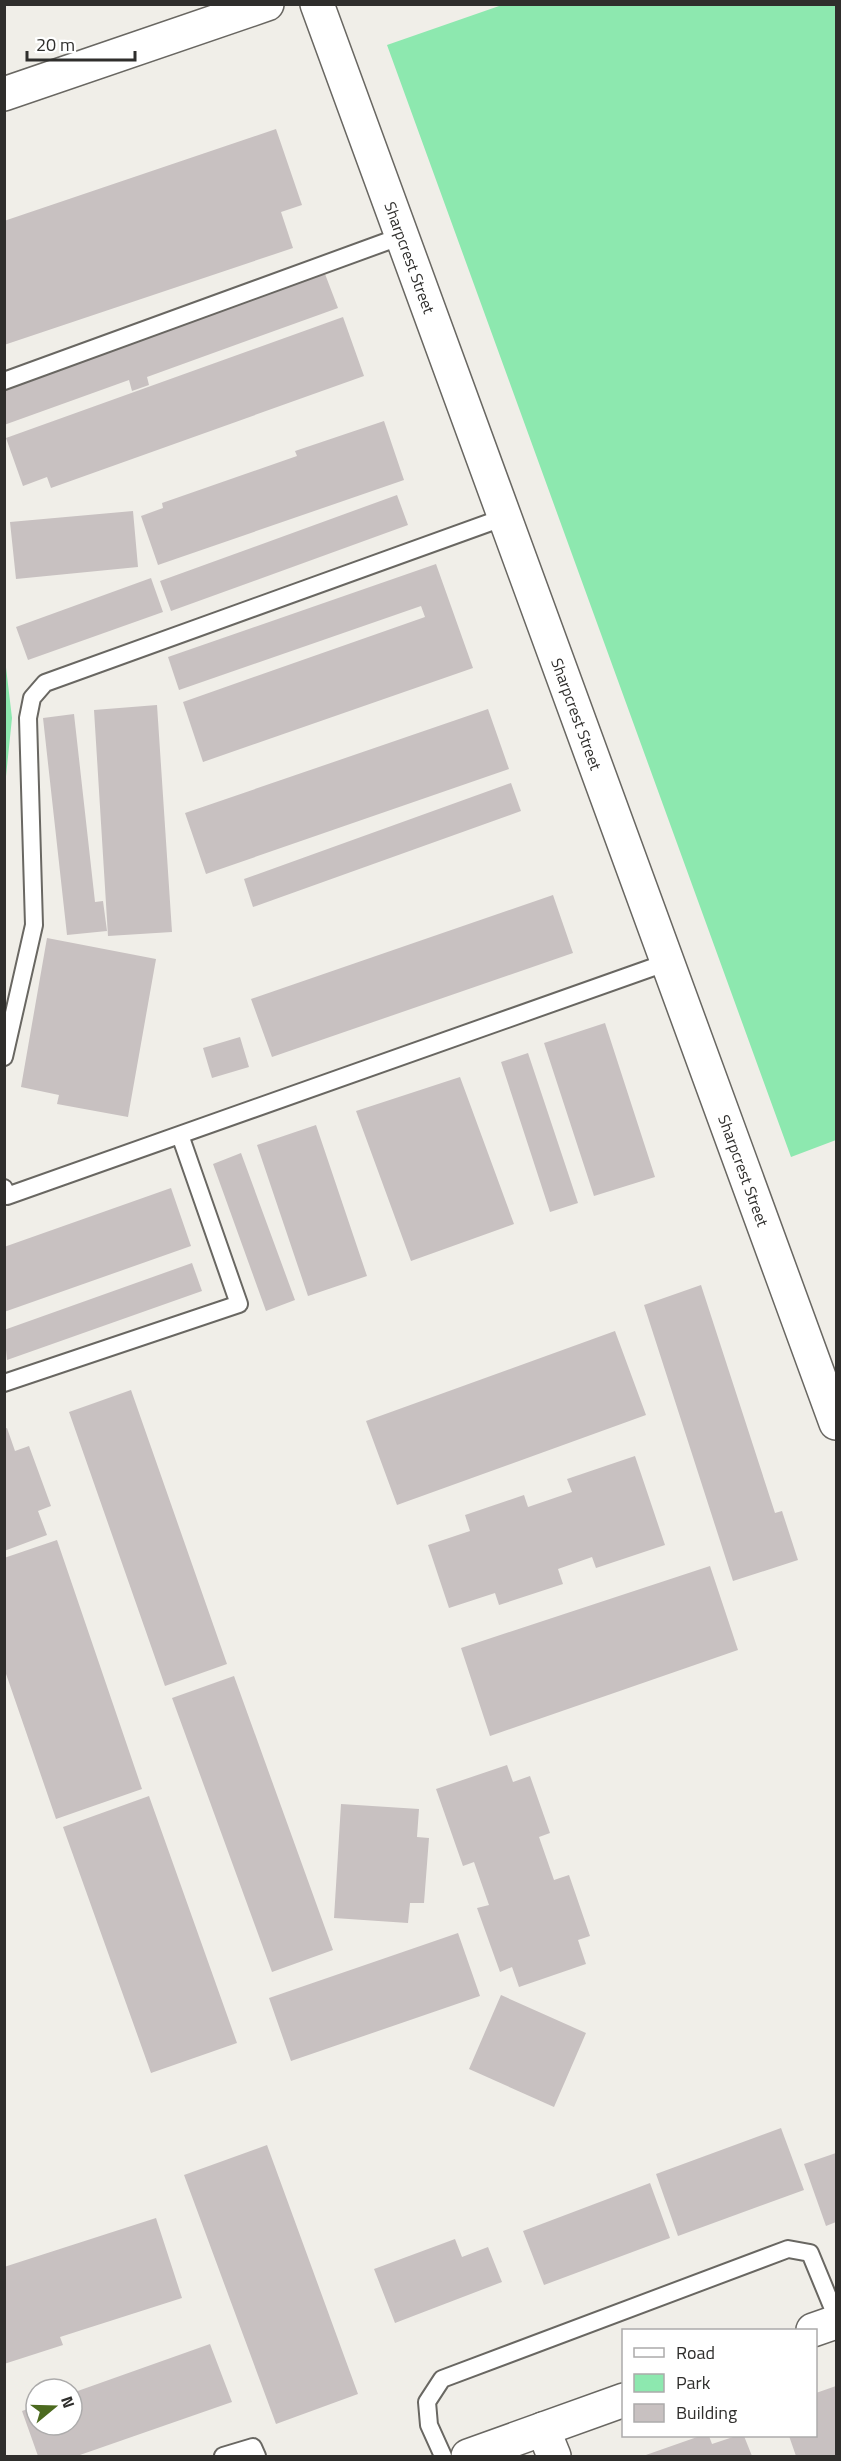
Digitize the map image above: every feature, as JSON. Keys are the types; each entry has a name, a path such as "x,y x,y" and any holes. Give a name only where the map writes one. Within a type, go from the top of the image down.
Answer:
{"street":[{"path":"4,94 267,4"},
{"name":"Sharpcrest Street","path":"317,4 837,1423"},
{"path":"817,2330 837,2322"},
{"path":"468,2457 548,2443 622,2401"}],"lane":[{"path":"4,381 402,236"},
{"path":"4,1057 34,925 28,718 32,698 45,683 505,517"},
{"path":"4,1188 8,1196 668,962"},
{"path":"4,1383 239,1304 180,1134"},
{"path":"443,2457 429,2425 427,2402 442,2379 788,2249 810,2253 837,2316"},
{"path":"223,2457 253,2447 257,2457"}],"green space":[{"path":"502,5 836,5 836,1140 791,1157 387,45"},
{"path":"5,659 12,718 5,786"}],"building":[{"path":"276,129 302,205 281,212 293,248 4,345 4,221"},
{"path":"325,274 338,308 147,377 149,385 132,391 129,380 4,425 4,389"},
{"path":"343,317 364,376 51,488 47,477 23,486 6,438"},
{"path":"384,421 404,480 158,565 141,516 163,508 162,503 297,456 295,451"},
{"path":"397,495 408,525 171,611 160,581"},
{"path":"133,511 138,567 16,579 10,522"},
{"path":"436,564 473,668 203,762 183,702 425,617 421,606 179,690 168,657"},
{"path":"151,578 163,612 28,660 16,627"},
{"path":"157,705 172,932 108,936 94,710"},
{"path":"488,709 509,769 206,874 185,813"},
{"path":"74,714 95,902 103,901 107,931 67,935 43,718"},
{"path":"511,783 521,811 253,907 244,879"},
{"path":"553,895 573,953 272,1057 251,999"},
{"path":"47,938 156,959 128,1117 57,1104 59,1095 21,1087"},
{"path":"605,1023 655,1177 594,1196 544,1043"},
{"path":"240,1037 249,1067 212,1078 203,1048"},
{"path":"528,1053 578,1203 550,1212 501,1062"},
{"path":"460,1077 514,1224 411,1261 356,1111"},
{"path":"316,1125 367,1276 308,1296 257,1145"},
{"path":"241,1153 295,1300 266,1311 213,1164"},
{"path":"171,1188 191,1246 4,1312 4,1247"},
{"path":"192,1263 202,1291 7,1360 4,1330"},
{"path":"701,1285 775,1513 782,1511 798,1560 733,1581 644,1305"},
{"path":"615,1331 646,1415 397,1505 366,1421"},
{"path":"131,1390 227,1664 165,1686 69,1412"},
{"path":"7,1428 15,1451 29,1446 51,1506 38,1511 47,1535 4,1551 4,1429"},
{"path":"635,1456 665,1545 596,1568 592,1557 558,1569 563,1584 499,1605 495,1593 449,1608 428,1545 470,1531 465,1515 524,1495 528,1507 572,1492 567,1479"},
{"path":"57,1540 142,1789 56,1819 4,1668 4,1558"},
{"path":"710,1566 738,1650 490,1736 461,1648"},
{"path":"234,1676 333,1950 272,1972 172,1698"},
{"path":"507,1765 513,1782 530,1776 550,1833 539,1837 554,1880 569,1875 590,1936 578,1940 586,1964 519,1987 512,1967 500,1972 477,1908 489,1905 474,1862 463,1866 436,1789"},
{"path":"149,1796 237,2043 151,2073 63,1827"},
{"path":"341,1804 419,1809 417,1837 429,1838 424,1903 410,1903 408,1923 334,1918"},
{"path":"458,1933 480,1996 291,2061 269,1998"},
{"path":"501,1995 586,2033 554,2107 469,2069"},
{"path":"781,2128 804,2190 678,2236 656,2174"},
{"path":"267,2145 358,2394 276,2424 184,2175"},
{"path":"836,2153 836,2222 826,2226 804,2164"},
{"path":"650,2183 670,2238 544,2285 523,2231"},
{"path":"156,2218 182,2298 60,2337 63,2345 4,2364 4,2267"},
{"path":"455,2239 462,2257 488,2247 502,2282 395,2323 374,2269"},
{"path":"210,2344 232,2402 77,2456 38,2456 31,2437 84,2437 84,2389"},
{"path":"836,2386 836,2456 796,2456 789,2437 817,2437 817,2393"},
{"path":"697,2437 709,2437 712,2444 733,2437 744,2437 752,2456 643,2456"}]}
